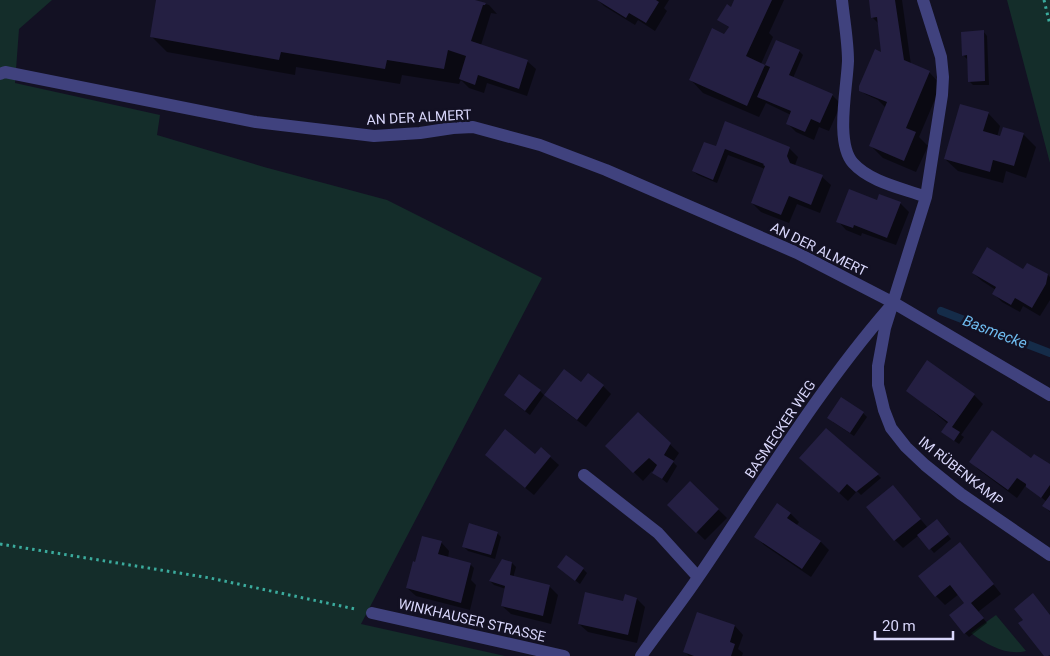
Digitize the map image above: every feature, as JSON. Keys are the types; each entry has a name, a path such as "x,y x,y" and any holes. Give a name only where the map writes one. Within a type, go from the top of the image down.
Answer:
{"street":[{"path":"842,0 848,60 843,125 846,154 862,171 926,197"},
{"path":"894,303 926,197 942,95 941,57 923,0"},
{"name":"AN DER ALMERT","path":"2,73 256,122 374,136 473,127 540,145 606,170 797,253 894,303 1050,395"},
{"name":"IM RÜBENKAMP","path":"894,303 885,328 878,366 878,385 891,428 906,447 936,475 1050,555"},
{"name":"BASMECKER WEG","path":"641,656 698,577 784,448 851,353 894,303"},
{"path":"584,475 658,533 698,577"},
{"name":"WINKHAUSER STRASSE","path":"372,613 564,656"}],"path":[{"path":"1044,0 1050,25"},
{"path":"0,544 210,578 372,613"}],"green space":[{"path":"0,0 52,0 19,29 15,83 160,115 157,135 264,167 387,200 542,278 361,624 505,656 0,656"},
{"path":"1007,0 1050,0 1050,163"},
{"path":"996,615 1026,651 1004,651 984,642 971,633"}],"building":[{"path":"156,0 475,0 486,3 483,5 471,41 528,60 519,89 478,75 475,85 459,79 466,56 448,50 444,69 387,60 385,69 281,52 279,60 150,37"},
{"path":"597,0 656,0 659,2 646,23 629,13 626,18"},
{"path":"734,0 772,0 746,56 765,65 747,106 689,80 712,28 724,34 729,27 717,20 727,4 731,7"},
{"path":"869,0 895,0 904,60 930,71 906,128 916,132 904,161 869,146 887,102 859,91 859,86 875,49 881,52 877,17 871,18"},
{"path":"984,30 985,81 968,82 967,55 962,56 961,32"},
{"path":"776,40 800,50 789,75 833,94 820,123 811,119 805,132 786,124 791,111 757,97 770,67 765,65"},
{"path":"960,104 989,112 983,131 1000,136 1003,127 1024,133 1014,166 993,160 990,172 944,159"},
{"path":"725,121 790,147 787,156 790,163 823,175 811,205 789,196 781,215 751,203 765,166 725,149 713,180 692,171 704,142 716,146"},
{"path":"849,189 877,200 879,194 901,202 887,238 854,225 853,228 836,222"},
{"path":"987,247 1023,269 1027,263 1048,274 1046,284 1032,308 1015,298 1011,305 992,294 996,287 972,273"},
{"path":"927,360 975,394 952,427 960,432 954,441 941,432 948,422 906,391"},
{"path":"564,369 581,382 588,373 604,385 577,420 544,395"},
{"path":"519,374 541,390 525,411 504,395"},
{"path":"841,397 864,412 850,433 827,418"},
{"path":"638,412 671,443 664,455 674,461 662,479 652,473 657,465 649,458 633,473 605,446"},
{"path":"826,428 879,474 856,492 847,484 839,493 799,458"},
{"path":"505,429 535,454 541,447 551,456 525,488 485,455"},
{"path":"992,430 1031,458 1034,454 1050,464 1050,485 1041,498 1017,478 1008,490 969,462"},
{"path":"690,481 719,509 696,533 667,505"},
{"path":"893,485 921,519 894,541 866,507"},
{"path":"1050,495 1050,511 1042,506"},
{"path":"777,503 791,513 787,518 821,541 802,569 754,537"},
{"path":"937,519 949,534 929,550 917,535"},
{"path":"469,523 498,532 491,555 462,547"},
{"path":"422,536 442,541 438,554 471,563 461,603 406,588"},
{"path":"960,542 994,584 971,603 984,618 964,634 949,615 964,603 950,585 935,597 918,576"},
{"path":"566,555 584,568 575,581 557,567"},
{"path":"502,559 512,562 510,575 550,585 543,616 501,606 505,586 489,581"},
{"path":"585,592 623,601 625,594 637,598 628,635 578,624"},
{"path":"1033,593 1050,615 1050,655 1048,656 1044,656 1018,623 1023,620 1014,609"},
{"path":"697,612 735,625 730,642 735,644 731,656 694,656 683,652"}],"waterway":[{"name":"Basmecke","path":"941,311 1050,353"}]}
